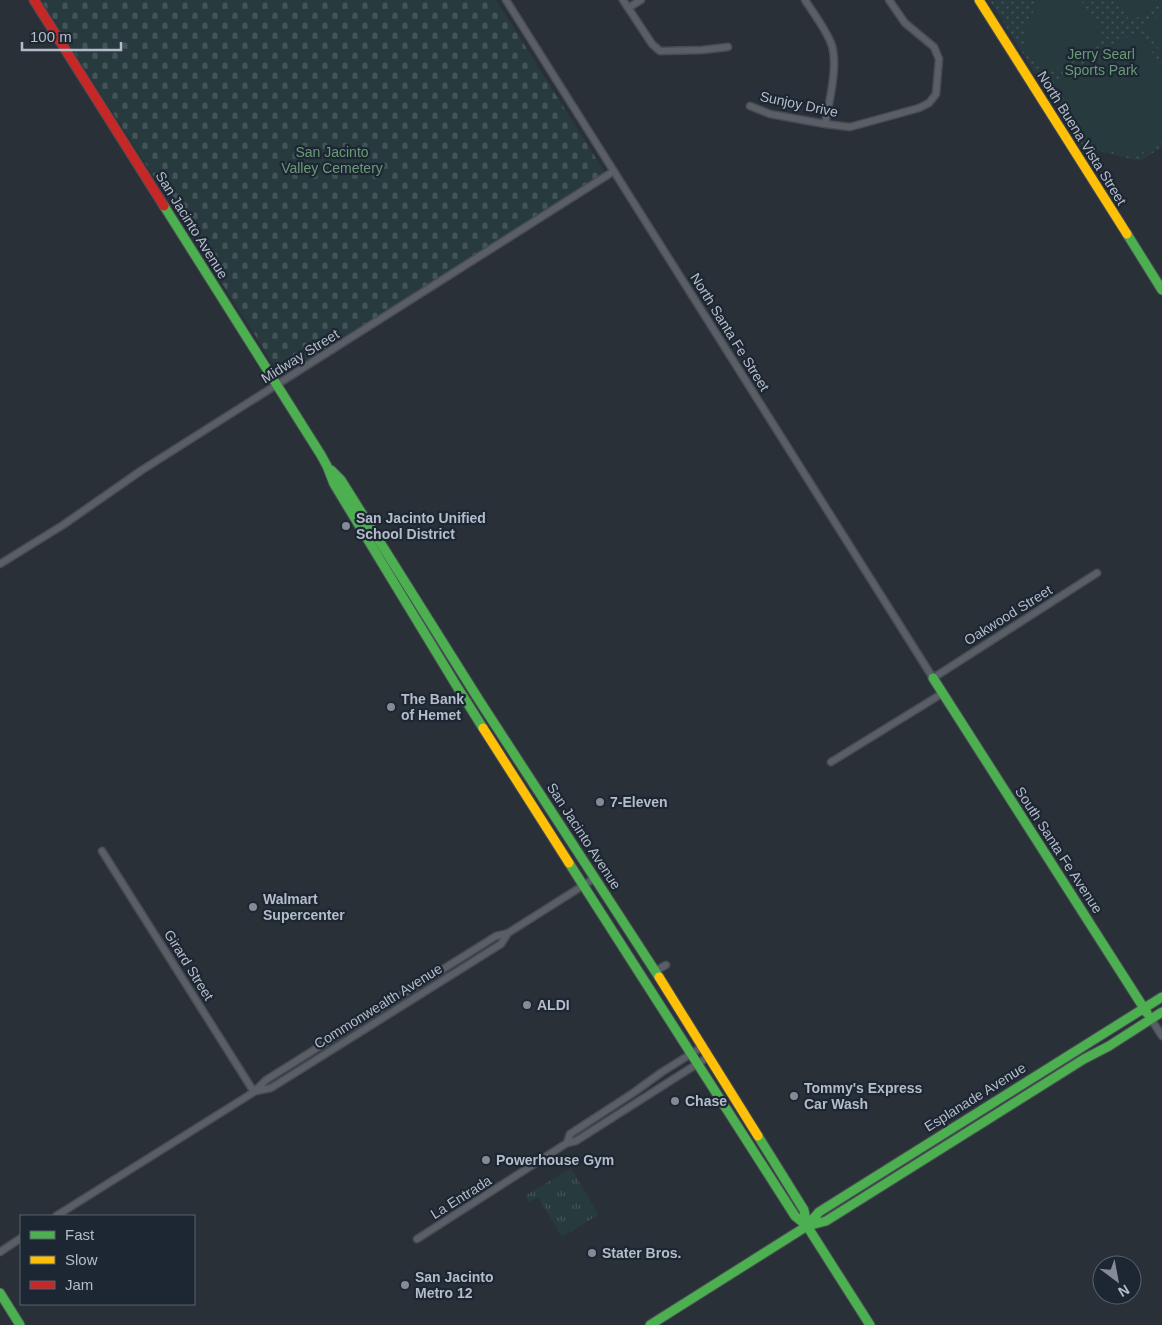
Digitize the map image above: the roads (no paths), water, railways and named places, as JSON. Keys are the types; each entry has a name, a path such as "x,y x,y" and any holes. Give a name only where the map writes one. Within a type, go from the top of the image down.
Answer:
{"main road":[{"name":"San Jacinto Avenue","path":"34,0 277,385 327,466 334,484 427,638 500,754 796,1216 807,1226 870,1325"},
{"name":"North Buena Vista Street","path":"979,0 1162,290"},
{"name":"San Jacinto Avenue","path":"327,466 341,480 479,700 655,971 804,1210 807,1226"},
{"name":"South Santa Fe Avenue","path":"933,678 1151,1019"},
{"path":"500,754 505,752 509,754 534,792 543,798"},
{"name":"Esplanade Avenue","path":"650,1325 807,1226 819,1212 1162,996"},
{"name":"Esplanade Avenue","path":"807,1226 826,1221 1162,1012"},
{"path":"0,1293 20,1325"}],"street":[{"name":"North Santa Fe Street","path":"506,0 933,678"},
{"path":"623,0 652,44 660,51 728,47"},
{"path":"628,8 641,0"},
{"path":"805,0 832,45 834,61 826,124"},
{"name":"Sunjoy Drive","path":"750,106 770,114 826,124 850,126 919,108 929,103 936,94 939,59 934,47 905,23 889,0"},
{"name":"Midway Street","path":"0,564 74,517 142,470 614,171"},
{"name":"Oakwood Street","path":"933,678 1098,573"},
{"path":"831,762 942,693"},
{"name":"Girard Street","path":"102,851 254,1092"},
{"name":"Commonwealth Avenue","path":"58,1215 254,1092 266,1080 496,936 508,933 595,878"},
{"path":"655,971 666,965"},
{"name":"South Santa Fe Avenue","path":"1151,1019 1162,1036"},
{"name":"La Entrada","path":"567,1143 570,1134 702,1046"},
{"name":"La Entrada","path":"417,1239 567,1143 576,1141 708,1057"},
{"path":"0,1252 20,1239"}],"place":[{"name":"San Jacinto Unified School District","path":"346,526"},
{"name":"The Bank of Hemet","path":"391,707"},
{"name":"7-Eleven","path":"600,802"},
{"name":"Walmart Supercenter","path":"253,907"},
{"name":"ALDI","path":"527,1005"},
{"name":"Tommy's Express Car Wash","path":"794,1096"},
{"name":"Chase","path":"675,1101"},
{"name":"Powerhouse Gym","path":"486,1160"},
{"name":"Stater Bros.","path":"592,1253"},
{"name":"San Jacinto Metro 12","path":"405,1285"}],"park label":[{"name":"Jerry Searl Sports Park","path":"1101,62"},
{"name":"San Jacinto Valley Cemetery","path":"332,160"}]}
